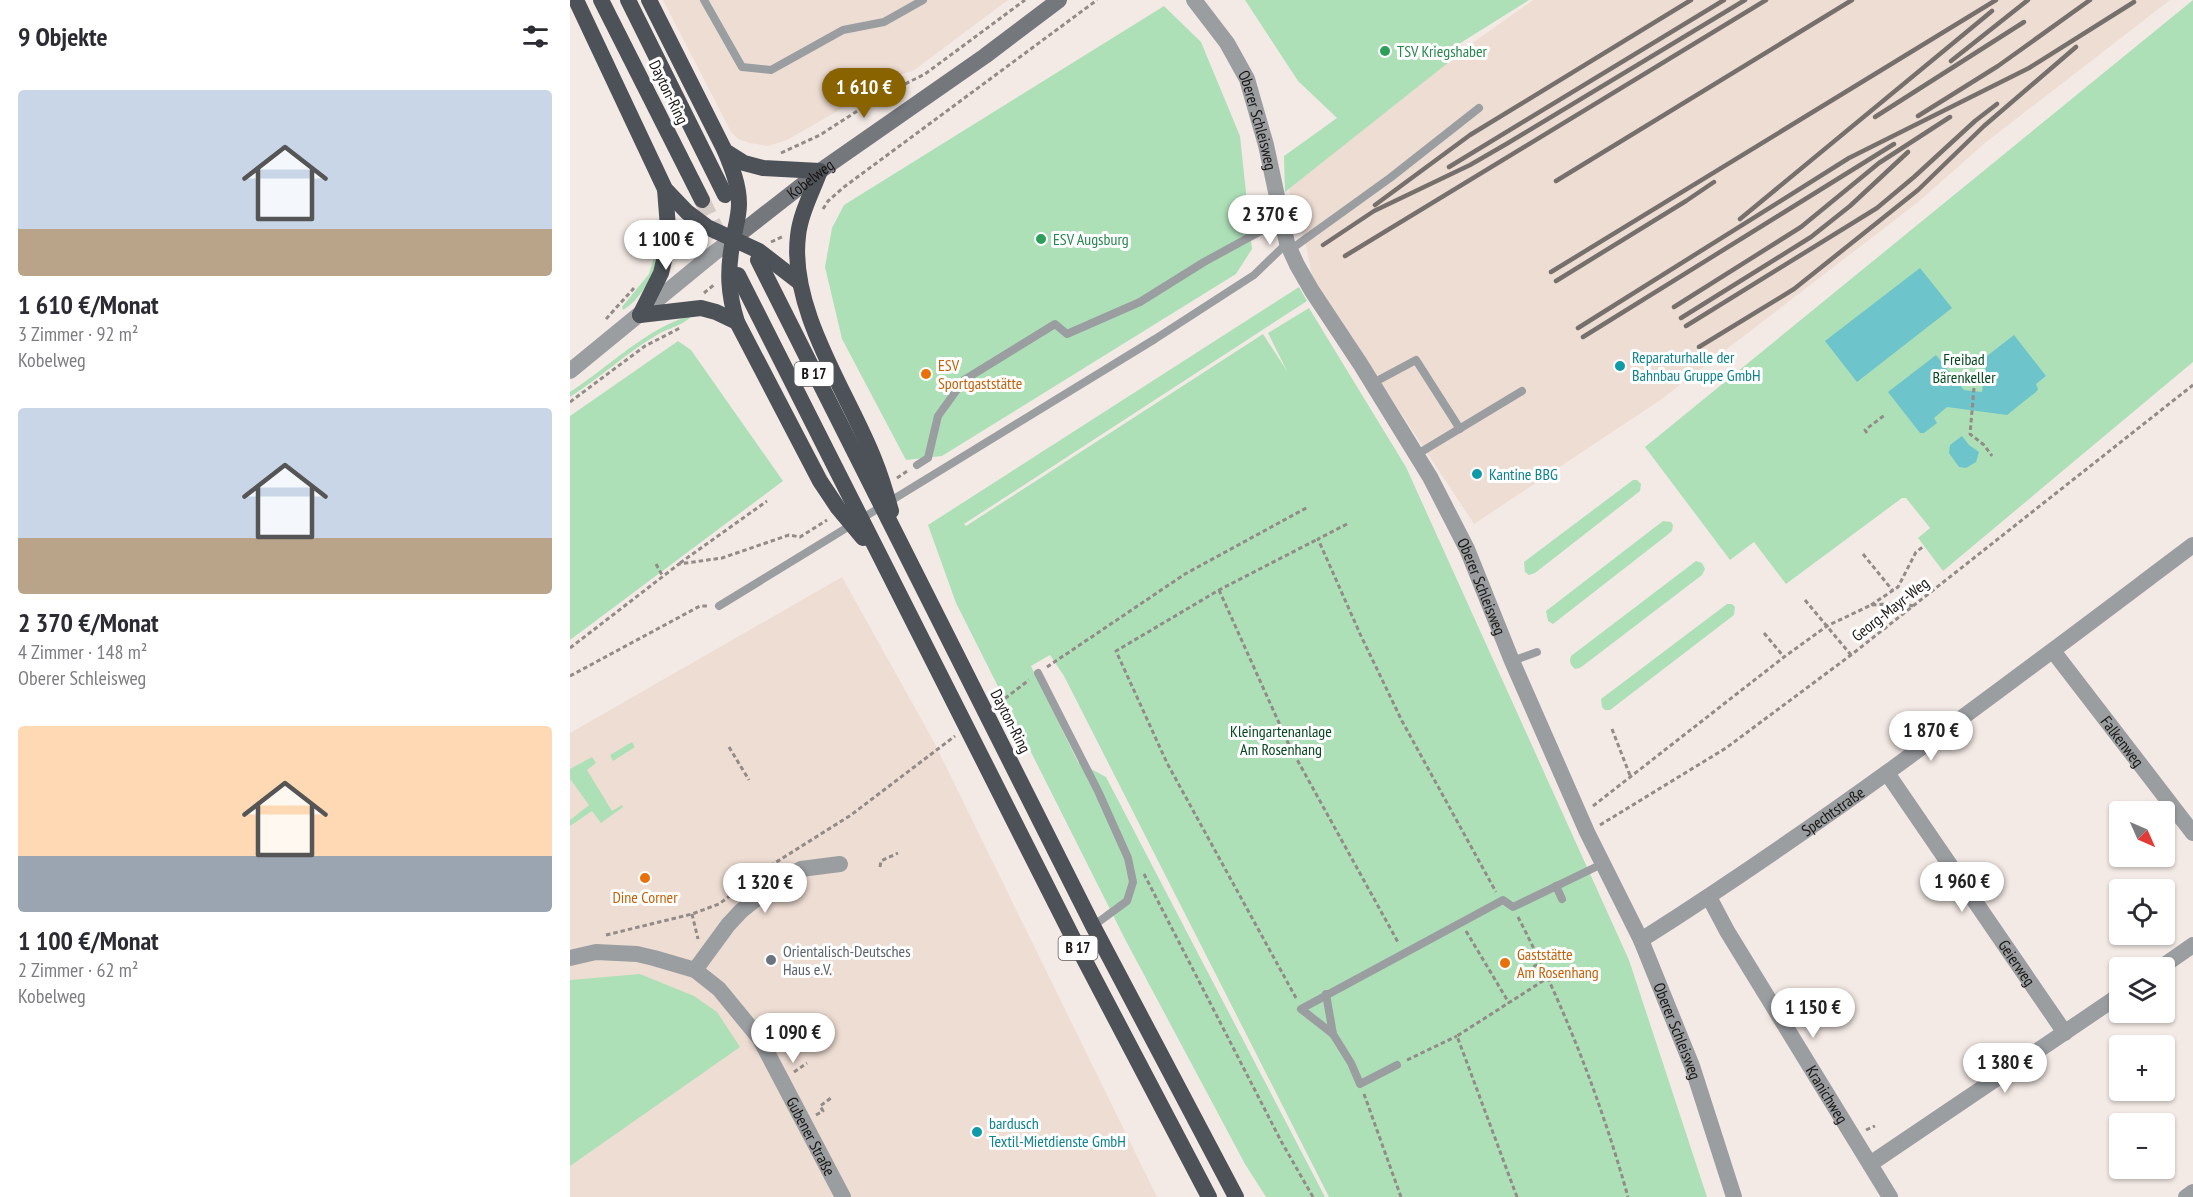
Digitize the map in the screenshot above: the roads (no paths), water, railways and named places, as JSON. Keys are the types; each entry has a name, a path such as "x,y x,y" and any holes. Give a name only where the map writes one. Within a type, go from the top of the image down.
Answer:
{"highway":[{"path":"576,0 665,189 687,212 707,227 764,255 799,282"},
{"name":"Dayton-Ring","path":"601,0 702,200"},
{"name":"Dayton-Ring","path":"628,0 732,194"},
{"path":"649,0 725,151 735,176 732,194 738,223 733,239 729,280 730,298 737,322 820,481 838,508 881,560"},
{"path":"725,151 744,164 763,168 820,171 798,237 799,282 823,351 874,457 885,488 897,538"},
{"path":"640,315 661,273 669,240 665,189"},
{"name":"Dayton-Ring","path":"764,255 897,538 1093,926 1236,1197"},
{"name":"B 17","path":"729,280 881,560 1073,938 1209,1197"},
{"path":"640,315 701,308 737,322"}],"main road":[{"name":"Kobelweg","path":"733,239 820,171 985,56 1059,0"}],"street":[{"name":"Oberer Schleisweg","path":"1194,0 1227,43 1246,80 1266,145 1281,220 1289,247 1312,291 1416,455 1467,549 1512,661 1587,832 1641,940 1692,1066 1734,1197"},
{"name":"Kobelweg","path":"570,371 733,239"},
{"name":"Spechtstraße","path":"1641,940 1709,897 1887,773 2193,545"},
{"name":"Falkenweg","path":"2053,651 2193,833"},
{"name":"Geierweg","path":"1887,773 2066,1033"},
{"path":"570,958 597,952 637,954 695,970 741,911 779,881 801,869 840,864"},
{"name":"Kranichweg","path":"1709,897 1727,931 1890,1197"},
{"path":"2175,958 2193,945"},
{"name":"Gubener Straße","path":"695,970 719,989 760,1039 843,1197"},
{"path":"1870,1164 2109,1003"},
{"path":"2186,1197 2193,1192"}],"lane":[{"path":"704,0 742,67 771,70 843,30 884,22 923,0"},
{"path":"719,606 1155,339 1254,275 1289,247 1390,178 1479,108"},
{"path":"917,465 928,458 938,416 964,380 1055,324 1067,334 1140,302 1204,262 1281,220"},
{"path":"1372,383 1416,360 1460,429"},
{"path":"1416,455 1522,391"},
{"path":"1512,661 1537,652"},
{"path":"1038,673 1098,791 1128,858 1132,882 1127,901 1093,926"},
{"path":"1397,1065 1360,1084 1351,1063 1333,1034 1301,1009 1503,900 1513,907 1602,864"},
{"path":"1556,886 1562,899"},
{"path":"1326,994 1333,1034"}],"water":[{"path":"1920,268 1952,308 1857,382 1825,341"},
{"path":"2014,335 2046,376 2036,384 2038,389 2036,392 2007,415 1947,407 1934,418 1937,423 1924,433 1920,433 1888,392 1936,355 1964,390 1982,392 1987,356"},
{"path":"1962,436 1979,452 1976,462 1966,468 1959,467 1949,453 1950,445"}],"tunnel":[{"path":"702,200 721,240"}],"railway":[{"path":"1375,205 1470,135 1691,0"},
{"path":"1449,167 1724,0"},
{"path":"1323,245 1374,211 1470,165 1508,143 1745,0"},
{"path":"1345,256 1766,0"},
{"path":"1556,181 1852,0"},
{"path":"1551,272 1996,0"},
{"path":"1951,61 2028,0"},
{"path":"1918,116 1998,66 2090,0"},
{"path":"1578,328 1849,158 2029,68 2134,2"},
{"path":"1740,219 1992,11"},
{"path":"1875,117 2024,22"},
{"path":"1699,347 1794,289 1918,190 1984,126 2076,47"},
{"path":"1686,326 1877,208 1997,104"},
{"path":"1674,307 1801,227 1879,163 1950,117"},
{"path":"1583,337 1894,144"},
{"path":"1681,318 1811,237 1850,206 1908,152"},
{"path":"1556,281 1714,182"}],"place":[{"name":"TSV Kriegshaber","path":"1385,51"},
{"name":"ESV Augsburg","path":"1041,239"},
{"name":"Reparaturhalle der Bahnbau Gruppe GmbH","path":"1620,366"},
{"name":"ESV Sportgaststätte","path":"926,374"},
{"name":"Kantine BBG","path":"1477,474"},
{"name":"Dine Corner","path":"645,878"},
{"name":"Orientalisch-Deutsches Haus e.V.","path":"771,960"},
{"name":"Gaststätte Am Rosenhang","path":"1505,963"},
{"name":"bardusch Textil-Mietdienste GmbH","path":"977,1132"}],"park label":[{"name":"Freibad Bärenkeller","path":"1964,368"},
{"name":"Kleingartenanlage Am Rosenhang","path":"1281,740"}]}
